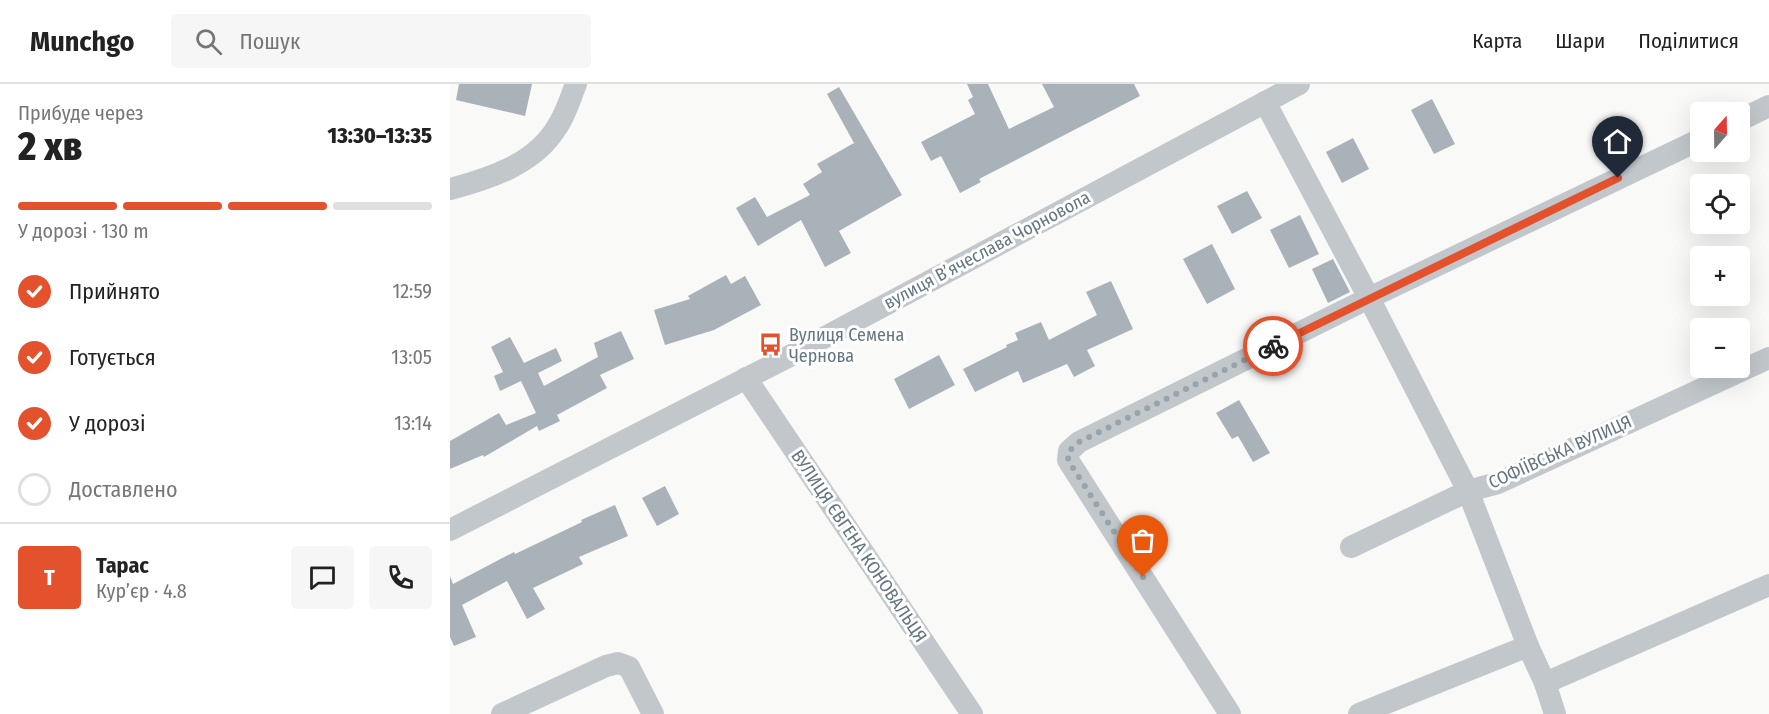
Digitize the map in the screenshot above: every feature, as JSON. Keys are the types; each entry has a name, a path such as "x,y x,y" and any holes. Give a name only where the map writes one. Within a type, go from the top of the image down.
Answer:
{"street":[{"path":"450,189 495,175 529,156 544,144 565,113 576,84"},
{"name":"вулиця Вʼячеслава Чорновола","path":"450,530 746,378 1299,84"},
{"path":"1265,102 1468,491 1528,646 1545,683 1555,714"},
{"path":"1750,115 1769,106"},
{"path":"1230,714 1068,460 1069,451 1079,442 1369,298 1690,144"},
{"name":"СОФІЇВСЬКА ВУЛИЦЯ","path":"1351,547 1468,491 1498,483 1769,357"},
{"name":"ВУЛИЦЯ ЄВГЕНА КОНОВАЛЬЦЯ","path":"746,378 972,714"},
{"path":"1545,683 1769,585"},
{"path":"1359,714 1528,646"},
{"path":"502,714 606,666 618,663 628,667 653,714"}],"building":[{"path":"459,84 532,84 525,116 456,100"},
{"path":"967,84 988,84 1009,129 1054,107 1042,84 1134,84 1140,96 979,179 981,182 960,193 941,156 931,161 921,142 975,114 968,100 973,97"},
{"path":"839,87 902,195 839,231 851,253 825,267 801,220 758,246 736,208 755,197 767,217 810,195 803,184 822,172 817,164 854,143 827,94"},
{"path":"1432,99 1455,144 1434,154 1411,110"},
{"path":"1353,138 1369,169 1342,183 1326,152"},
{"path":"1247,191 1262,218 1232,234 1217,206"},
{"path":"1300,215 1319,254 1289,268 1270,230"},
{"path":"1212,244 1235,289 1207,304 1183,259"},
{"path":"1333,259 1350,292 1328,303 1312,269"},
{"path":"726,275 731,284 745,276 761,305 714,330 665,345 654,310 690,299 688,296"},
{"path":"1111,281 1133,329 1087,350 1095,366 1074,377 1067,364 1023,383 1018,371 975,392 963,369 1018,340 1015,333 1041,322 1049,340 1097,315 1086,292"},
{"path":"621,331 634,359 600,375 607,388 557,415 560,421 539,431 537,426 484,457 483,455 450,469 450,441 499,413 506,425 536,413 521,381 500,391 494,376 503,372 491,347 510,337 524,363 556,348 562,361 538,373 544,386 598,357 594,343"},
{"path":"939,355 955,385 909,409 894,379"},
{"path":"1239,400 1270,453 1253,462 1238,436 1232,439 1216,413"},
{"path":"665,486 679,514 657,526 642,498"},
{"path":"615,505 628,536 579,557 583,564 533,588 545,609 527,619 507,581 462,605 476,637 454,646 450,637 450,576 453,584 514,552 515,554"}],"way so far":[{"path":"1143,577 1068,460 1069,451 1079,442 1273,346"}],"place":[{"name":"Вулиця Семена Чернова","path":"771,345"}],"route":[{"path":"1273,346 1618,178"}]}
